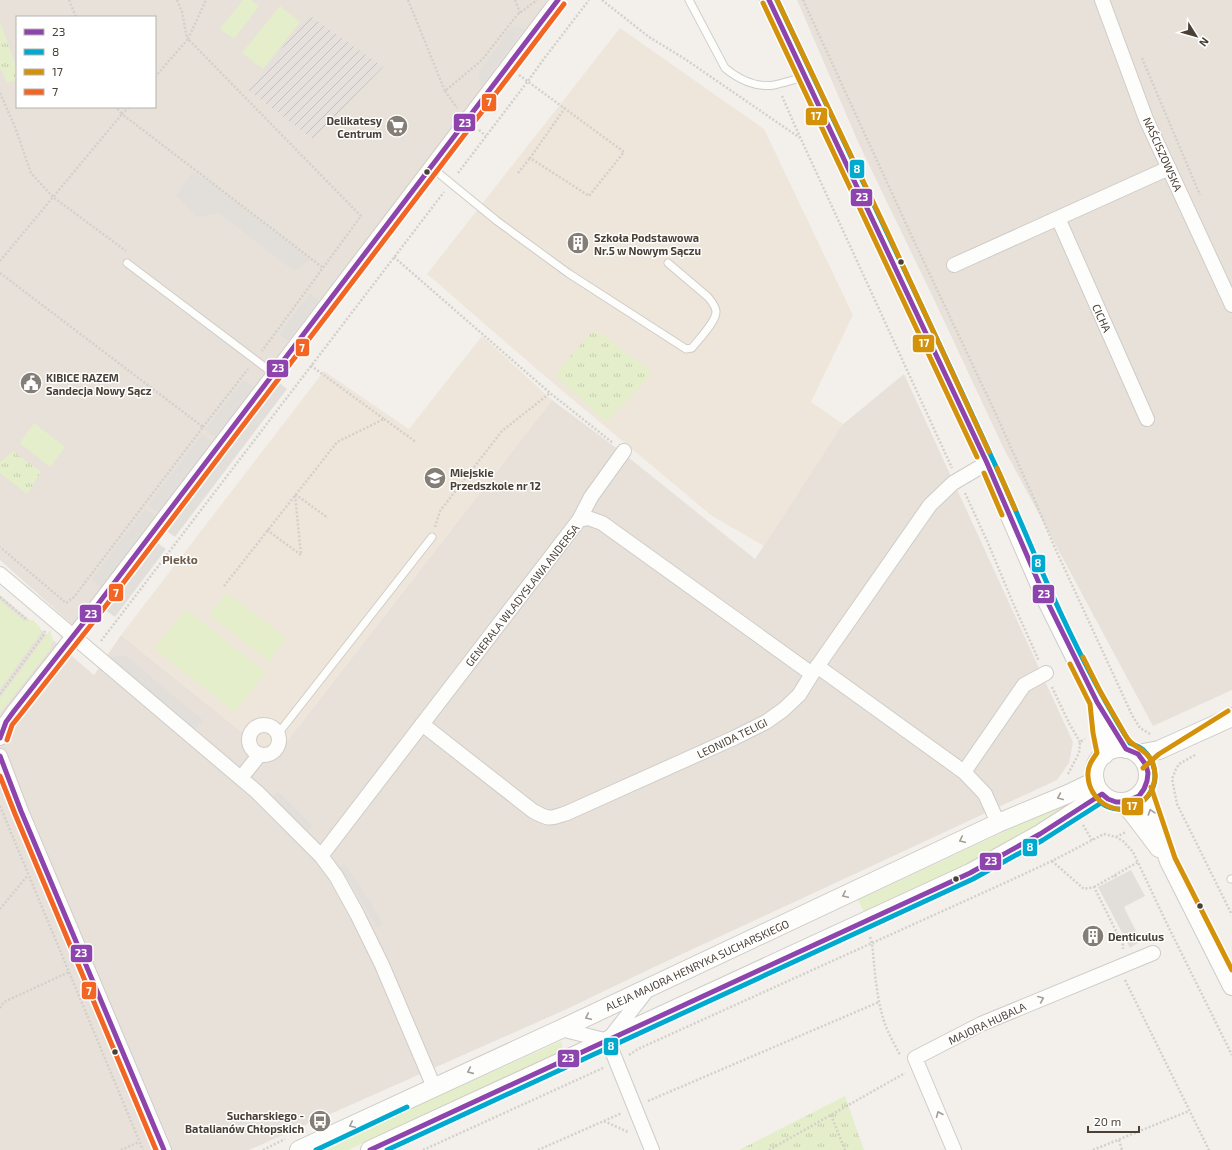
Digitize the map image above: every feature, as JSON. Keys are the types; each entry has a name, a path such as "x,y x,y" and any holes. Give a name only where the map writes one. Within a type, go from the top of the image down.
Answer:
{"street":[{"path":"0,738 6,722 274,374 558,0"},
{"path":"769,0 987,463 1045,597 1097,702 1132,752 1146,765 1146,781 1169,861"},
{"name":"NAŚCISZOWSKA","path":"1102,0 1146,119 1232,305"},
{"path":"954,265 1169,168"},
{"name":"CICHA","path":"1058,218 1147,419"},
{"path":"579,520 591,497 624,451"},
{"name":"LEONIDA TELIGI","path":"422,724 533,811 544,817 552,819 734,738 766,722 799,695 814,670 930,505 953,483 987,463"},
{"name":"GENERAŁA WŁADYSŁAWA ANDERSA","path":"321,856 579,520 588,518 602,522 814,670 964,772 985,794 998,823"},
{"path":"0,574 257,792 321,856 336,876 373,946 434,1087"},
{"path":"964,772 1024,686 1046,673"},
{"path":"1097,702 1104,755"},
{"path":"1231,719 1164,760 1146,781 1139,796 1132,800 1116,802 1108,799 1098,788 1095,773 1097,765 1104,755 1115,749 1132,752 1159,750 1231,719"},
{"path":"262,726 272,728 277,735 278,744 273,752 269,754 260,754 255,752 249,744 249,739 253,730 262,726"},
{"path":"241,778 260,754"},
{"path":"0,756 1,762 24,818 164,1150"},
{"path":"370,1150 970,873 1040,834 1098,788"},
{"name":"ALEJA MAJORA HENRYKA SUCHARSKIEGO","path":"298,1150 561,1029 998,823 1068,794 1098,788"},
{"path":"1124,802 1169,861 1232,986"},
{"name":"MAJORA HUBALA","path":"954,1150 915,1058 981,1024 1153,953"},
{"path":"608,1041 648,988"},
{"path":"561,1029 608,1041"},
{"path":"608,1041 652,1150"}],"lane":[{"path":"689,0 725,68 734,75 747,81 773,85 806,76"},
{"path":"431,167 497,221 568,273 686,349 692,348 715,319 716,312 713,303 708,297 668,263"},
{"path":"126,263 274,374"},
{"path":"277,735 432,537"}],"path":[{"path":"69,0 76,16"},
{"path":"0,547 66,603 74,597 255,360 361,216 188,39 182,12 177,0"},
{"path":"156,75 188,39 206,0"},
{"path":"408,0 445,91 482,60 517,15 537,0"},
{"path":"515,0 520,13"},
{"path":"93,652 589,0"},
{"path":"602,0 649,37 684,59 801,139"},
{"path":"804,0 914,241 994,410 1055,548 1132,715"},
{"path":"1140,54 1203,201"},
{"path":"508,66 624,152 589,196 530,158"},
{"path":"778,84 801,139 949,463 959,480 988,543 1013,603 1069,723 1080,742"},
{"path":"0,93 15,127 30,173 53,197"},
{"path":"117,108 122,114 212,184 322,267"},
{"path":"0,260 128,108"},
{"path":"518,173 565,108"},
{"path":"394,256 550,393 624,451"},
{"path":"0,273 203,427"},
{"path":"310,365 416,442"},
{"path":"432,537 440,511 502,430 550,393"},
{"path":"224,586 337,442 384,419"},
{"path":"295,494 328,518"},
{"path":"267,530 301,555 295,494"},
{"path":"0,597 25,618 34,617"},
{"path":"0,694 44,634 45,628"},
{"path":"1199,752 1182,762 1176,769 1172,780 1177,804 1232,915"},
{"path":"0,806 143,1150"},
{"path":"423,1150 616,1062 638,1049 1052,861 1104,834 1116,837 1123,841 1133,852 1232,1055"},
{"path":"1052,861 1084,889 1094,887 1138,862"},
{"path":"0,909 28,875"},
{"path":"1115,875 1116,879"},
{"path":"1094,887 1123,945 1124,952"},
{"path":"865,922 872,943 876,988 885,1024 901,1059"},
{"path":"1119,967 1209,1150"},
{"path":"0,1008 4,1002 69,972"},
{"path":"538,1150 880,1002"},
{"path":"898,1052 906,1049"},
{"path":"769,1150 908,1072"},
{"path":"1093,1150 1189,1111"},
{"path":"831,1114 845,1150"},
{"path":"603,1121 629,1133"},
{"path":"1118,1140 1122,1150"},
{"path":"121,1150 139,1142"}],"shaded area":[{"path":"0,0 547,0 509,69 76,628 0,560"},
{"path":"797,0 1232,0 1232,690 1153,726 1003,447 859,144"},
{"path":"309,15 383,67 313,139 248,90"},
{"path":"512,26 525,28 481,87 478,73"},
{"path":"620,28 764,129 853,315 811,402 843,424 764,546 712,516 547,378 427,274"},
{"path":"193,172 212,184 310,260 294,271 219,213 197,217 176,195"},
{"path":"310,293 319,301 288,341 279,334"},
{"path":"482,336 552,400 274,758 121,635 324,371 409,429"},
{"path":"904,374 1073,742 1069,763 1057,780 567,1009 249,1150 0,1150 0,595 94,675 121,635 274,758 552,400 623,453 755,559 842,425"},
{"path":"244,379 254,387 215,437 205,430"},
{"path":"277,381 287,389 175,537 165,530"},
{"path":"202,434 212,442 158,513 148,505"},
{"path":"145,509 155,516 101,588 91,580"},
{"path":"156,542 166,549 115,617 105,610"},
{"path":"126,656 203,720 195,729 109,657"},
{"path":"278,791 313,826 307,832 272,798"},
{"path":"344,864 359,884 383,924 377,928 354,888 339,867"},
{"path":"1131,870 1145,896 1124,907 1141,941 1130,948 1098,887"}],"green space":[{"path":"243,0 251,0 259,6 234,39 220,29"},
{"path":"280,6 300,22 263,69 242,53"},
{"path":"0,22 16,66 16,80 7,83 0,68"},
{"path":"599,332 653,373 606,422 555,375 589,334"},
{"path":"34,423 65,447 50,467 20,443"},
{"path":"13,451 41,472 27,494 0,473 0,462"},
{"path":"227,593 286,638 269,661 209,615"},
{"path":"0,600 24,621 33,620 40,627 41,633 0,689"},
{"path":"186,609 266,672 235,712 154,649"},
{"path":"50,630 53,641 49,651 0,713 0,698"},
{"path":"1065,803 1068,809 981,858 864,912 858,900"},
{"path":"561,1041 563,1051 348,1150 319,1150"},
{"path":"845,1096 864,1150 739,1150"}],"transit line":[{"name":"23","path":"0,738 6,722 14,711 92,612 558,0"},
{"name":"23","path":"370,1150 970,873 1040,834 1102,794 1108,799 1116,802 1124,802 1139,796 1147,781 1148,773 1146,765 1138,754 1126,749 1097,702 1045,597 987,463 769,0"},
{"name":"8","path":"387,1150 973,879 1043,840 1101,803 1111,808 1122,809 1132,807 1141,802 1148,795 1153,786 1155,776 1151,760 1148,754 1139,747 1130,743 1077,647 966,401 777,0"},
{"name":"17","path":"777,0 885,227 989,452"},
{"name":"17","path":"763,3 977,457"},
{"name":"7","path":"7,740 12,725 98,616 564,4"},
{"name":"17","path":"997,468 1015,509"},
{"name":"17","path":"984,473 1002,515"},
{"name":"17","path":"1070,664 1090,704 1097,753 1088,770 1089,785 1098,799 1111,807 1119,809 1136,805 1147,797 1153,787 1155,772 1152,761 1147,754 1127,738 1100,691 1083,657"},
{"name":"17","path":"1143,768 1159,754 1228,711"},
{"name":"23","path":"0,756 21,811 164,1150"},
{"name":"7","path":"0,776 156,1150"},
{"name":"17","path":"1151,787 1175,858 1232,970"},
{"name":"8","path":"316,1150 407,1107"}],"place":[{"name":"Delikatesy Centrum","path":"397,126"},
{"name":"Szkoła Podstawowa Nr.5 w Nowym Sączu","path":"578,243"},
{"name":"KIBICE RAZEM Sandecja Nowy Sącz","path":"31,383"},
{"name":"Miejskie Przedszkole nr 12","path":"435,478"},
{"name":"Denticulus","path":"1093,936"},
{"name":"Sucharskiego - Batalianów Chłopskich","path":"320,1121"}],"district":[{"name":"Piekło","path":"180,559"}]}
